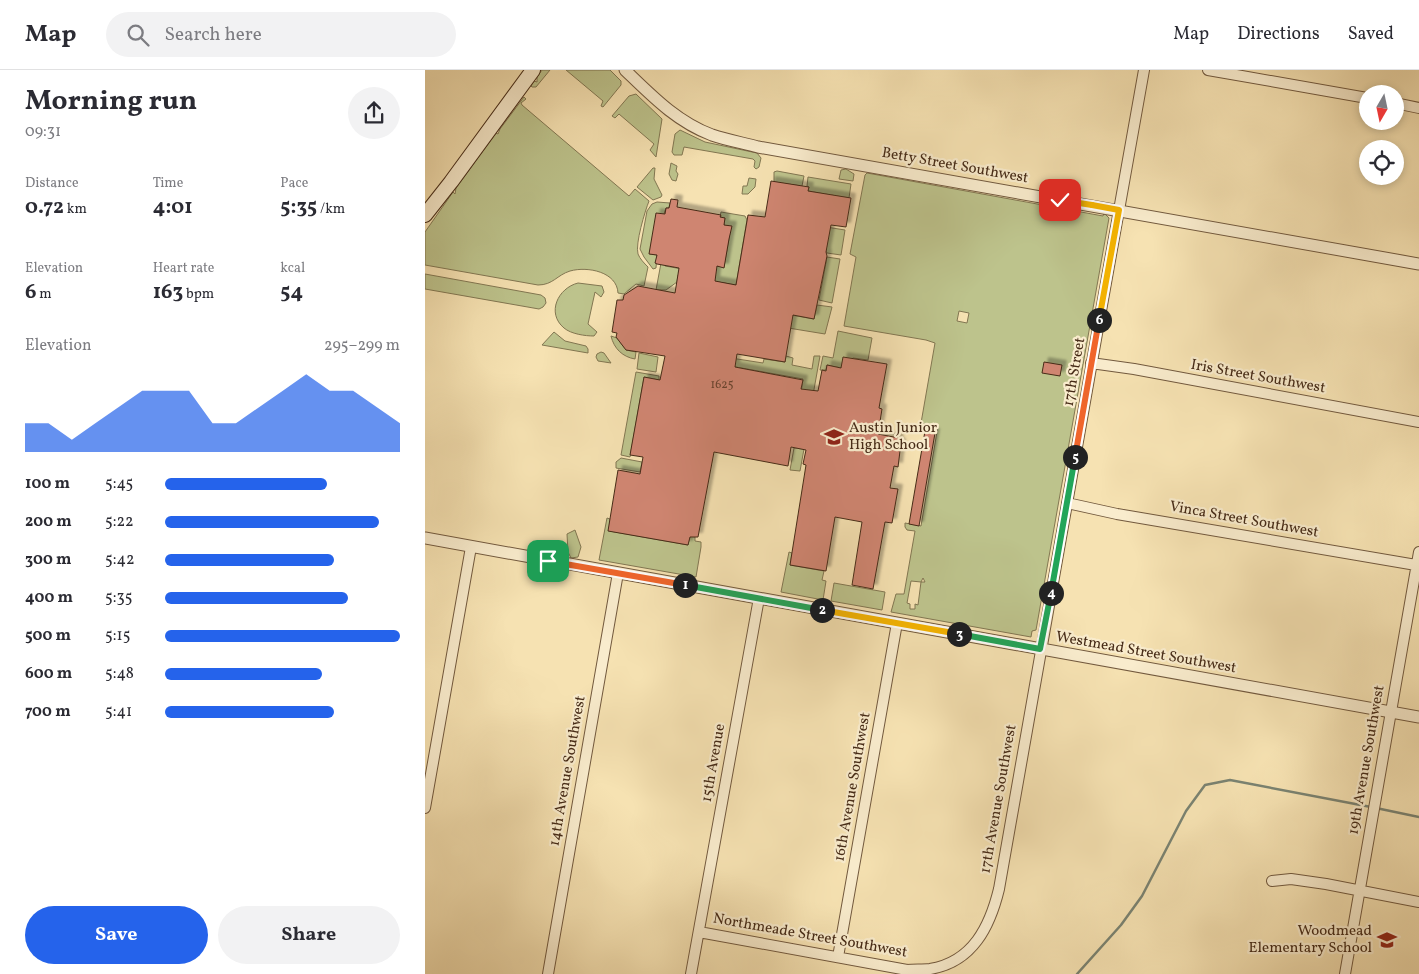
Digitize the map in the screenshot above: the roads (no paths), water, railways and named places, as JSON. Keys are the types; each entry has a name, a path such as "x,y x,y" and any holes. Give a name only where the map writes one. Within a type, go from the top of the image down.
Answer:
{"main road":[{"path":"425,215 533,70"}],"street":[{"name":"Betty Street Southwest","path":"625,70 672,114 692,126 714,135 769,149 1419,264"},
{"name":"17th Street","path":"1040,649 1144,70"},
{"path":"1208,70 1359,97"},
{"path":"1404,105 1419,108"},
{"name":"Iris Street Southwest","path":"1091,363 1133,369 1419,422"},
{"name":"Vinca Street Southwest","path":"1067,503 1117,514 1417,566"},
{"name":"Westmead Street Southwest","path":"425,538 1419,717"},
{"path":"425,808 430,755 471,547"},
{"name":"19th Avenue Southwest","path":"1345,974 1419,552"},
{"name":"14th Avenue Southwest","path":"547,974 619,573"},
{"name":"15th Avenue","path":"691,974 759,598"},
{"name":"16th Avenue Southwest","path":"838,957 897,623"},
{"name":"17th Avenue Southwest","path":"970,948 985,931 990,921 999,889 1040,649"},
{"path":"1271,881 1291,879 1419,902"},
{"name":"Northmeade Street Southwest","path":"699,932 907,970 931,969 952,961 970,948"}],"waterway":[{"path":"1077,974 1121,925 1142,896 1186,811 1205,785 1230,780 1371,807"},
{"path":"1376,808 1419,817"}],"place":[{"name":"Austin Junior High School","path":"834,437"},
{"name":"Woodmead Elementary School","path":"1387,940"}]}
